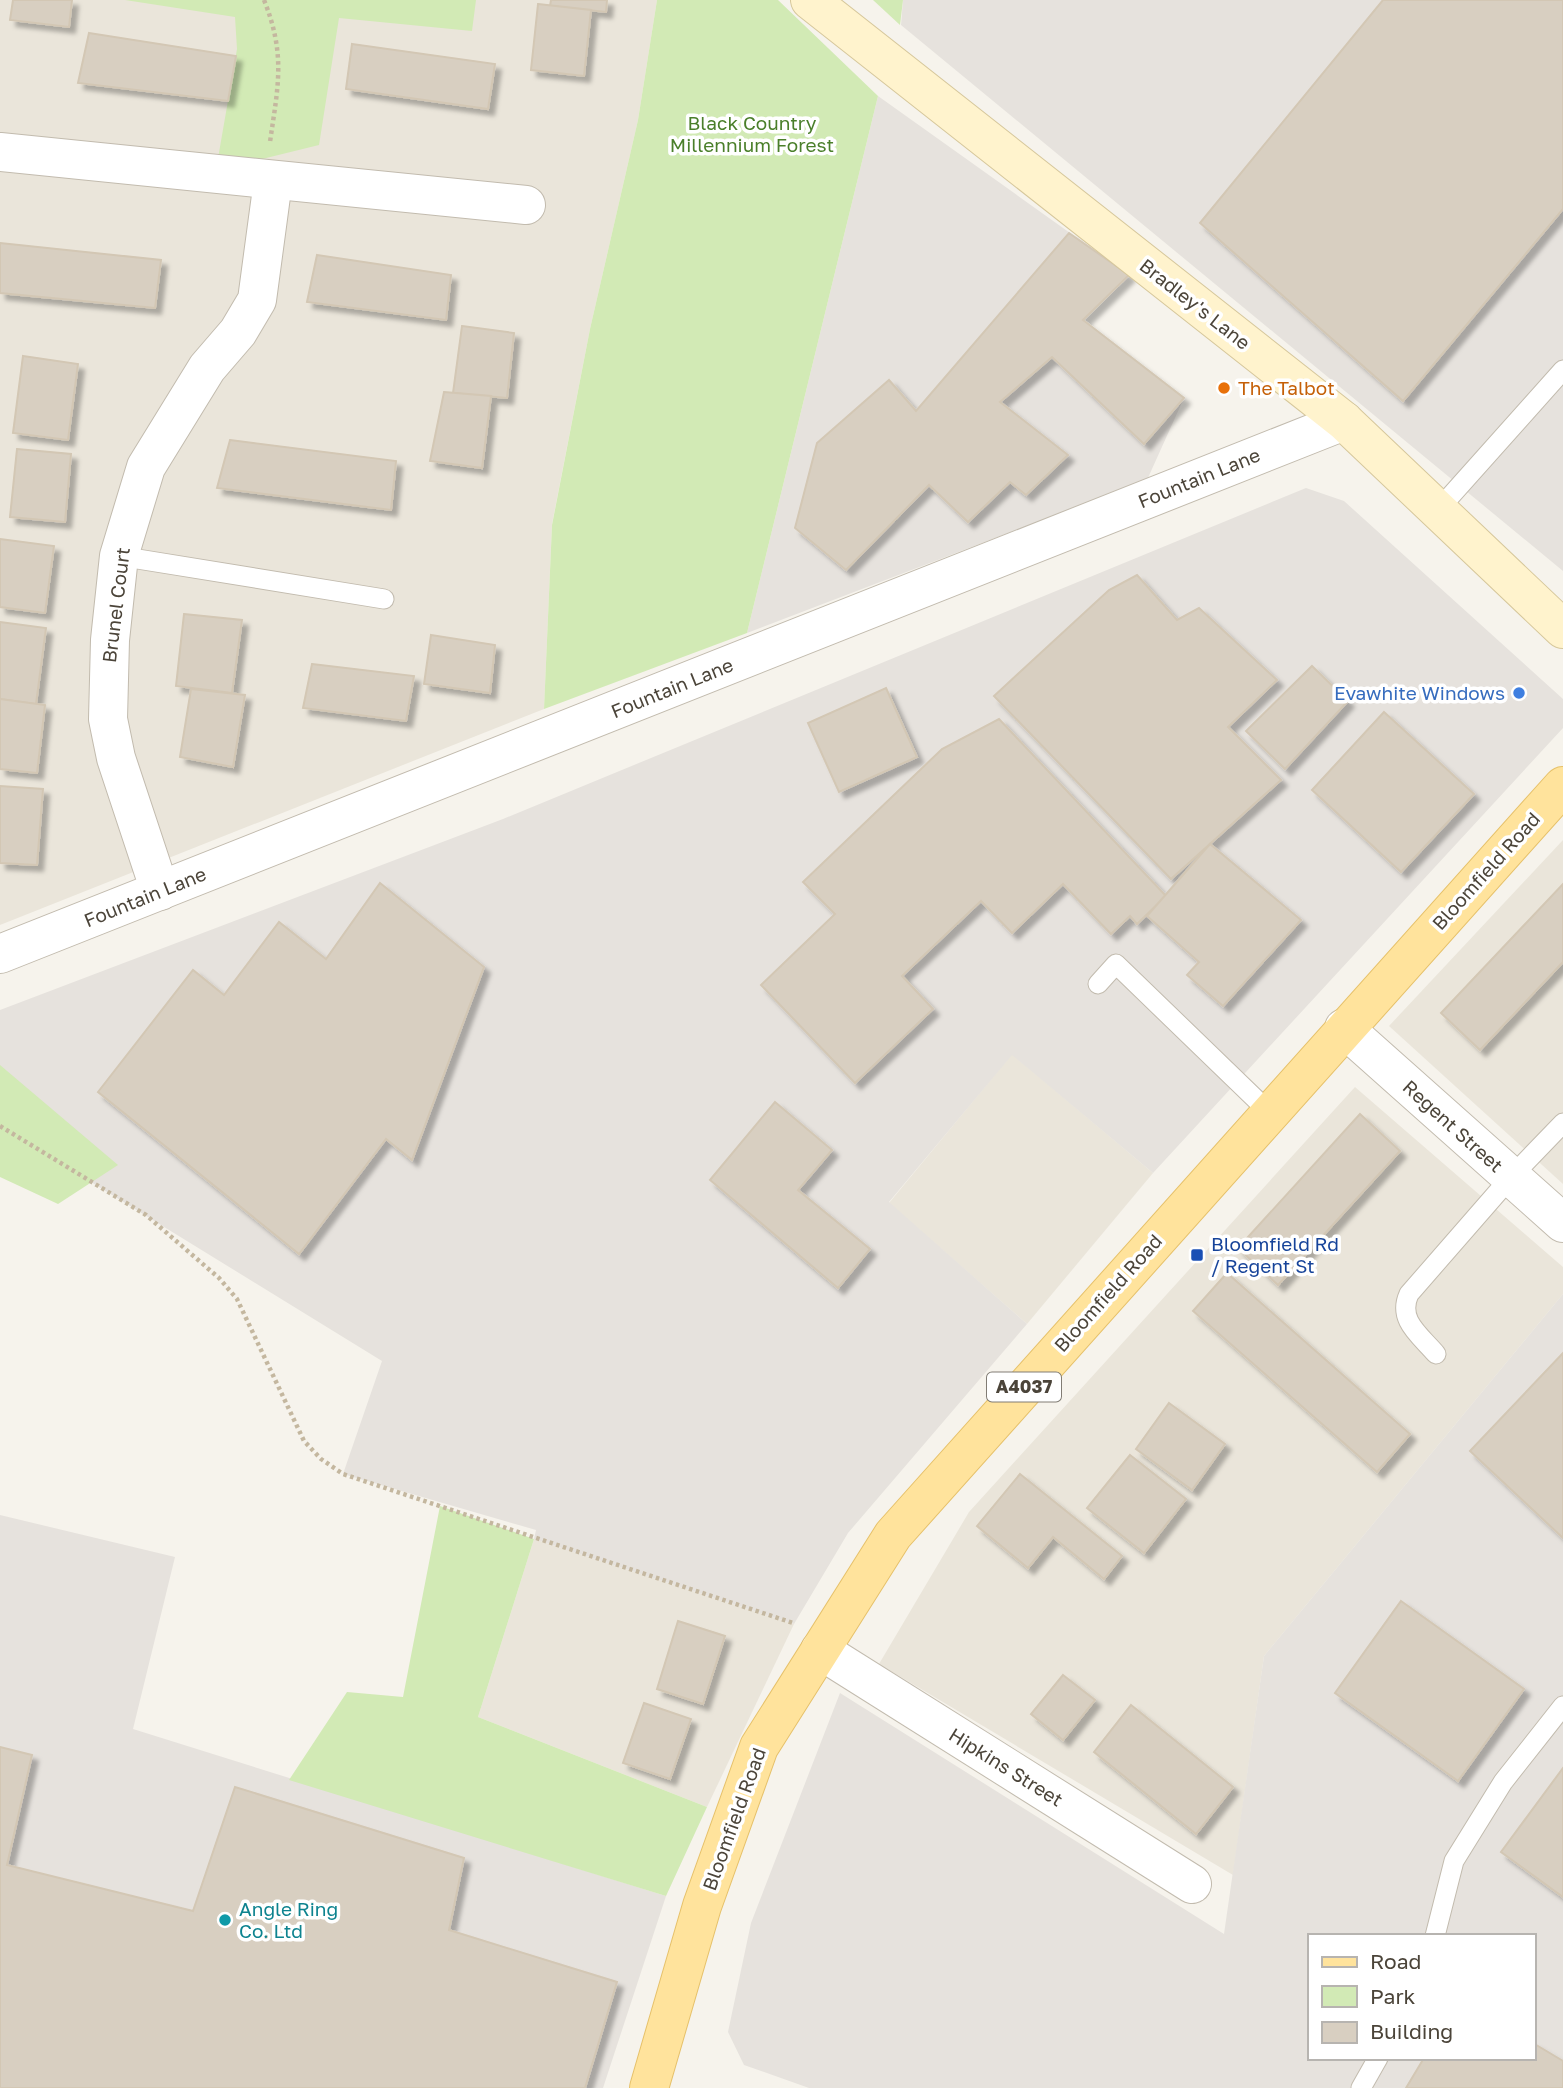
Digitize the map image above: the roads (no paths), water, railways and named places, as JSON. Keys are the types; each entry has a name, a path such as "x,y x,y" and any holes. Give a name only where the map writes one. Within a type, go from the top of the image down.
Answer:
{"main road":[{"name":"Bradley's Lane","path":"810,0 1344,421 1563,629"},
{"name":"Bloomfield Road","path":"652,2087 702,1906 759,1747 893,1535 1563,786"}],"street":[{"path":"0,152 526,205"},
{"name":"Brunel Court","path":"160,891 117,758 108,719 110,640 119,556 146,467 207,368 238,332 257,300 268,181"},
{"name":"Fountain Lane","path":"0,954 1344,421"},
{"name":"Regent Street","path":"1344,1028 1563,1223"},
{"name":"Hipkins Street","path":"825,1642 1192,1884"}],"lane":[{"path":"1438,510 1563,370"},
{"path":"119,556 384,598"},
{"path":"1098,984 1116,964 1269,1112"},
{"path":"1436,1354 1407,1321 1403,1307 1409,1294 1511,1177 1563,1123"},
{"path":"1436,1934 1454,1861 1503,1782 1563,1706"},
{"path":"1361,2088 1377,2060"}],"place":[{"name":"The Talbot","path":"1224,388"},
{"name":"Evawhite Windows","path":"1519,693"},
{"name":"Bloomfield Rd / Regent St","path":"1197,1255"},
{"name":"Angle Ring Co. Ltd","path":"225,1920"}],"park label":[{"name":"Black Country Millennium Forest","path":"752,134"}]}
